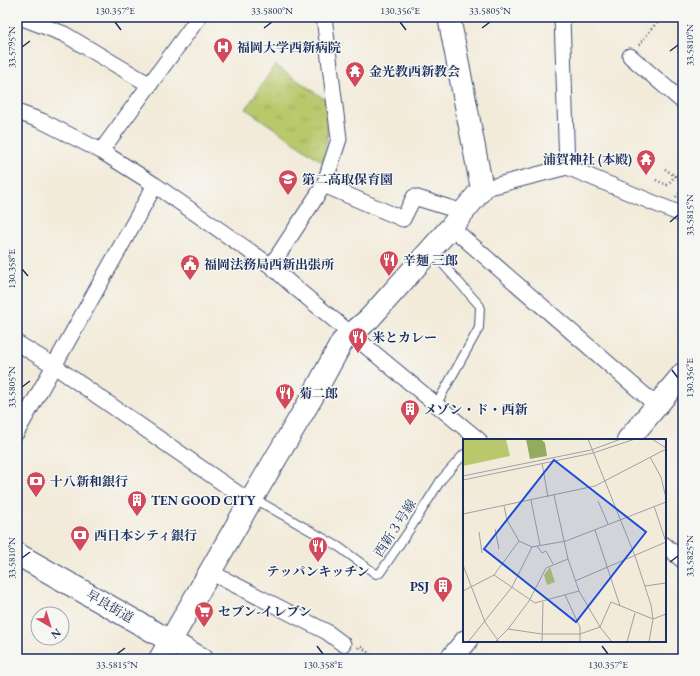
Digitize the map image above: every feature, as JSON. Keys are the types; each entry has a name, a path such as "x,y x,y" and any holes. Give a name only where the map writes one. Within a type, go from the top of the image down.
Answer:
{"street":[{"path":"20,17 64,34 150,85"},
{"path":"101,151 199,17"},
{"path":"271,266 324,185 339,139 324,17"},
{"path":"449,17 482,189"},
{"path":"562,17 567,167"},
{"path":"630,56 683,102"},
{"path":"17,112 42,121 101,151 155,185 271,266 476,439"},
{"path":"165,650 342,342 369,320 457,220 482,189 567,167 683,215"},
{"path":"17,432 53,365 155,185"},
{"path":"324,185 403,219 414,198 457,220 656,405"},
{"path":"17,343 53,365 251,500"},
{"path":"629,439 683,374"},
{"path":"666,546 683,561"},
{"name":"早良街道","path":"17,554 165,650 202,659"},
{"path":"210,572 327,632 343,644"},
{"path":"451,659 465,642"}],"lane":[{"path":"429,252 441,262 480,306 479,328 436,405"},
{"name":"西新３号線","path":"251,500 339,547 376,574 380,573 441,480 463,455"}],"path":[{"path":"630,56 661,17"},
{"path":"665,169 683,182"},
{"path":"656,180 667,185 675,176"},
{"path":"343,644 355,652 360,646 376,659"}],"green space":[{"path":"275,65 326,100 328,131 323,162 246,109"}],"place":[{"name":"福岡大学西新病院","path":"223,64"},
{"name":"金光教西新教会","path":"355,88"},
{"name":"浦賀神社 (本殿)","path":"646,176"},
{"name":"第二高取保育園","path":"288,196"},
{"name":"辛麺 三郎","path":"389,277"},
{"name":"福岡法務局西新出張所","path":"190,281"},
{"name":"米とカレー","path":"358,354"},
{"name":"菊二郎","path":"285,410"},
{"name":"メゾン・ド・西新","path":"410,426"},
{"name":"十八新和銀行","path":"36,498"},
{"name":"TEN GOOD CITY","path":"137,517"},
{"name":"西日本シティ銀行","path":"80,552"},
{"name":"テッパンキッチン","path":"318,563"},
{"name":"PSJ","path":"443,603"},
{"name":"セブン-イレブン","path":"204,628"}]}
